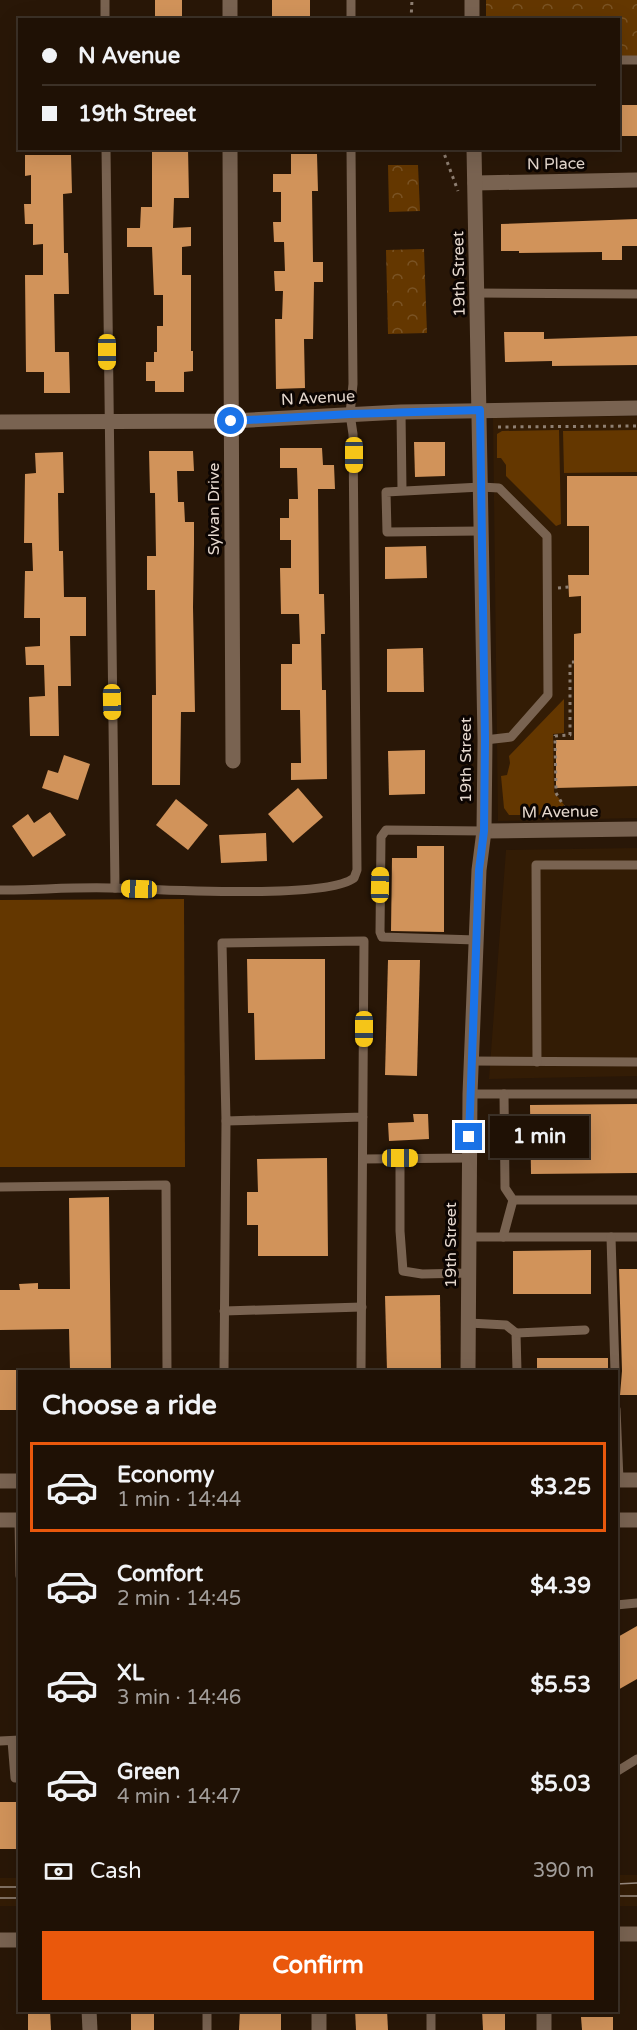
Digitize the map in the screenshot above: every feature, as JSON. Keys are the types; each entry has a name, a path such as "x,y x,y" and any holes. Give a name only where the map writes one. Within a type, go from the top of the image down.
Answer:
{"street":[{"path":"230,0 230,18"},
{"path":"472,0 472,18"},
{"name":"Sylvan Drive","path":"230,150 233,761"},
{"name":"19th Street","path":"468,1370 470,1094 479,870 484,831 485,740 474,150"},
{"name":"N Place","path":"474,183 637,180"},
{"name":"N Avenue","path":"0,422 231,421 401,412 637,408"},
{"name":"M Avenue","path":"484,831 637,829"},
{"path":"618,1480 637,1480"},
{"path":"0,1481 18,1481"},
{"path":"0,1520 18,1520"},
{"path":"618,1520 637,1520"},
{"path":"618,1934 637,1934"},
{"path":"0,1940 18,1940"},
{"path":"89,2012 90,2030"},
{"path":"319,2012 319,2030"},
{"path":"544,2012 544,2030"}],"lane":[{"path":"105,0 105,18"},
{"path":"351,0 351,18"},
{"path":"620,60 637,60"},
{"path":"106,150 115,888"},
{"path":"0,890 115,888 293,891 339,885 354,878 357,870 357,742 353,434 350,414 353,384 351,150"},
{"path":"477,293 637,294"},
{"path":"401,412 402,490"},
{"path":"481,531 387,532 385,494 388,490 481,487 499,489 547,536 548,695 512,737 485,740"},
{"path":"476,940 382,937 380,932 381,837 386,830 484,831"},
{"path":"537,1062 536,865 637,865"},
{"path":"224,1370 226,1121 222,943 364,941 361,1370"},
{"path":"471,1061 637,1062"},
{"path":"470,1094 637,1094"},
{"path":"503,1237 513,1200 505,1188 504,1094"},
{"path":"226,1121 363,1117"},
{"path":"400,1158 400,1230 403,1272 469,1273"},
{"path":"363,1159 469,1158"},
{"path":"0,1187 166,1185 167,1370"},
{"path":"513,1200 637,1200"},
{"path":"469,1237 637,1237"},
{"path":"611,1237 615,1370"},
{"path":"225,1311 362,1307"},
{"path":"469,1323 506,1324 516,1333 585,1329"},
{"path":"516,1333 517,1370"},
{"path":"618,1605 637,1603"},
{"path":"0,1741 16,1741 15,1778 18,1778"},
{"path":"618,1771 637,1760"},
{"path":"207,2012 207,2030"},
{"path":"431,2012 431,2030"}],"path":[{"path":"411,18 412,0"},
{"path":"496,426 500,428 637,426"},
{"path":"574,662 570,662 572,704 570,735 555,736 556,793 577,829"}],"shaded area":[{"path":"637,416 637,818 498,821 493,418"},
{"path":"637,848 637,1076 489,1079 506,850"},
{"path":"618,1875 637,1875 637,1906 618,1906"},
{"path":"0,1878 18,1878 18,1906 0,1906"}],"green space":[{"path":"486,0 637,0 637,56 620,56 620,18 486,18"},
{"path":"388,165 418,165 420,211 389,212"},
{"path":"424,249 427,333 388,334 386,250"},
{"path":"559,430 561,524 556,526 506,476 506,465 501,458 497,458 497,434 502,431"},
{"path":"637,430 637,472 564,473 563,431"},
{"path":"564,699 564,733 553,734 554,792 565,806 561,815 509,815 504,808 501,776 507,775 509,756"},
{"path":"184,899 185,1167 0,1167 0,900"}],"building":[{"path":"155,0 182,0 182,18 155,18"},
{"path":"272,0 310,0 310,18 272,18"},
{"path":"620,105 637,105 637,136 620,136"},
{"path":"152,150 188,150 189,198 174,198 173,228 191,227 191,246 182,247 182,275 191,275 191,351 193,351 193,371 184,372 184,392 155,392 155,381 146,381 146,362 154,362 154,352 157,352 157,326 163,326 163,295 154,295 152,247 127,247 127,228 140,228 141,207 152,207"},
{"path":"291,154 317,154 318,191 312,191 313,262 323,262 323,282 314,282 313,339 304,339 305,388 276,389 275,319 282,319 283,291 275,291 274,271 285,271 284,242 274,242 273,222 281,222 281,192 273,192 273,174 291,174"},
{"path":"25,155 71,155 72,193 63,194 64,253 68,253 69,294 54,294 55,352 69,352 70,393 44,393 44,372 26,372 25,275 43,275 43,244 33,245 33,224 25,224 24,204 31,204 31,175 25,176"},
{"path":"637,219 637,246 622,246 622,260 602,260 602,252 519,253 519,251 501,251 501,224"},
{"path":"504,332 544,332 544,339 637,336 637,365 552,366 552,361 505,362"},
{"path":"414,442 445,442 445,476 415,477"},
{"path":"280,448 322,448 323,465 334,465 335,489 318,489 319,594 324,594 325,634 321,634 322,690 326,690 327,779 291,780 291,763 301,763 300,710 281,710 281,664 292,664 292,644 300,644 299,614 281,614 280,568 291,568 291,540 280,540 280,518 289,518 289,499 298,499 297,468 280,468"},
{"path":"149,451 193,451 194,471 177,471 178,502 184,502 185,522 194,522 195,712 181,712 180,785 152,785 152,695 156,695 155,590 147,590 147,556 156,556 155,493 150,493"},
{"path":"63,452 64,493 58,493 59,551 63,551 64,597 86,597 86,636 70,636 71,686 58,686 59,736 30,736 29,697 45,696 44,665 26,665 25,647 40,646 40,618 24,618 25,571 33,571 32,543 24,543 25,474 36,473 35,453"},
{"path":"567,476 637,476 637,786 556,788 556,740 574,740 574,634 581,633 581,596 569,597 568,575 589,575 589,526 567,526"},
{"path":"426,546 427,578 385,579 385,547"},
{"path":"423,648 424,692 387,692 387,649"},
{"path":"425,750 425,794 389,795 388,751"},
{"path":"64,755 90,764 78,800 42,788 48,770 58,773"},
{"path":"298,788 323,817 293,843 268,814"},
{"path":"176,799 208,825 188,850 156,825"},
{"path":"50,812 66,835 33,857 12,826 28,814 34,823"},
{"path":"266,833 267,861 221,863 219,835"},
{"path":"417,846 444,846 444,932 391,931 392,858 417,858"},
{"path":"247,959 325,959 325,1059 255,1060 254,1013 248,1013"},
{"path":"388,960 420,960 417,1076 385,1075"},
{"path":"637,1104 637,1173 531,1174 530,1105"},
{"path":"413,1114 428,1114 429,1139 389,1141 388,1123 414,1122"},
{"path":"327,1158 328,1256 258,1256 258,1225 247,1225 247,1192 258,1192 257,1159"},
{"path":"109,1197 111,1370 70,1370 69,1329 0,1330 0,1290 20,1290 19,1284 38,1283 38,1289 70,1289 69,1198"},
{"path":"591,1250 591,1294 513,1294 513,1251"},
{"path":"619,1269 637,1269 637,1395 620,1395 622,1371"},
{"path":"440,1295 441,1370 387,1370 385,1296"},
{"path":"537,1358 608,1358 608,1370 537,1370"},
{"path":"0,1370 18,1370 18,1410 0,1410"},
{"path":"637,1626 637,1679 618,1690 618,1637"},
{"path":"0,1802 18,1802 18,1849 0,1849"},
{"path":"28,2012 50,2012 51,2030 28,2030"},
{"path":"131,2012 154,2012 154,2030 131,2030"},
{"path":"240,2012 281,2012 281,2030 239,2030"},
{"path":"355,2012 387,2012 388,2030 356,2030"},
{"path":"482,2012 505,2012 505,2030 483,2030"},
{"path":"581,2017 613,2017 613,2030 582,2030"}],"tram line":[{"path":"618,1884 637,1883"},
{"path":"0,1887 18,1887"},
{"path":"618,1896 637,1896"},
{"path":"0,1898 18,1898"}],"route":[{"path":"231,421 480,410 485,740 484,831 479,870 469,1137"}]}
